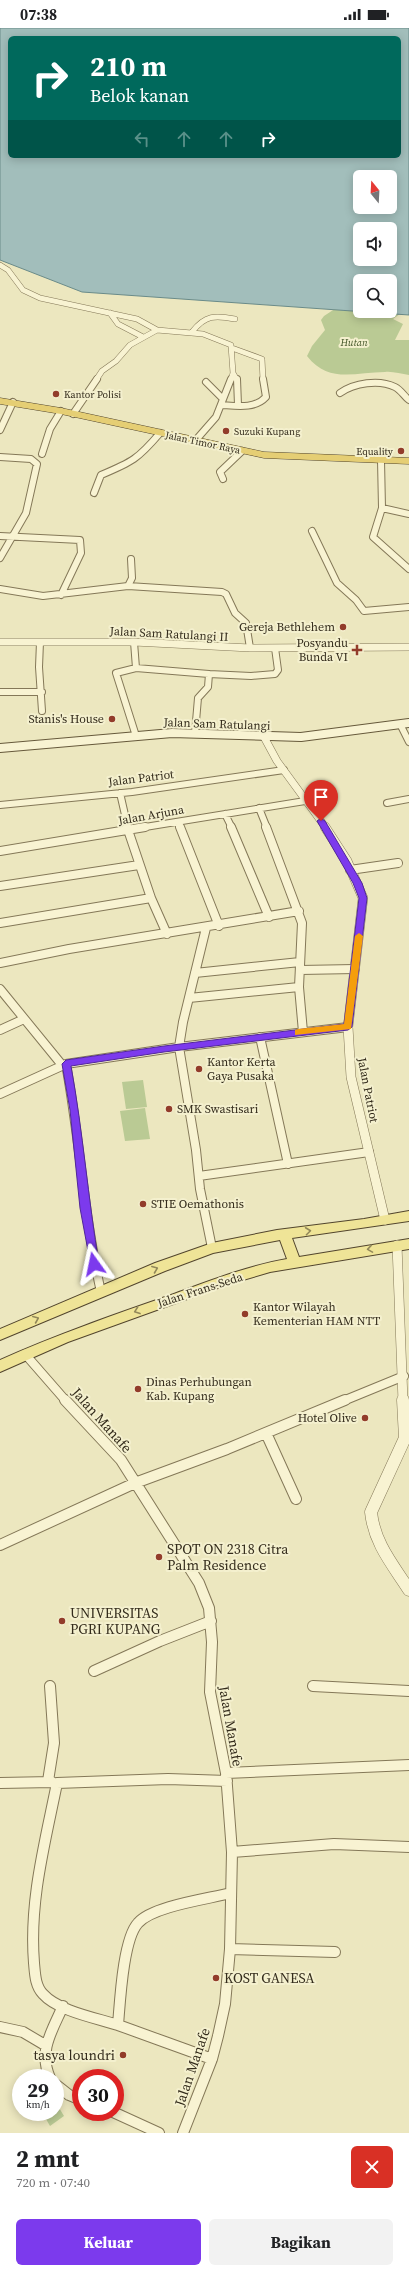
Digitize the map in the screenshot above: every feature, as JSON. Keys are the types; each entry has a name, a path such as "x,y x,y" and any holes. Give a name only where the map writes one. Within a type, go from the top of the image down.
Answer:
{"highway":[{"name":"Jalan Timor Raya","path":"0,401 61,411 242,451 289,457 409,461"}],"main road":[{"name":"Jalan Sam Ratulangi","path":"0,748 172,733 301,737 405,723"},
{"path":"1,1333 160,1267 212,1248 284,1234 409,1216"},
{"path":"284,1234 295,1263"},
{"name":"Jalan Frans-Seda","path":"0,1366 25,1354 118,1318 224,1281 270,1267 403,1245"}],"street":[{"path":"0,265 8,270 23,290 40,298 138,319 157,330 192,332 218,339 228,343 232,348 262,358 264,374 262,382 266,393 264,401 259,404 238,405 222,402 206,382"},
{"path":"110,313 118,324 143,337"},
{"path":"192,332 207,316 235,319"},
{"path":"73,414 102,371 116,361 125,349 157,330"},
{"path":"195,441 209,423 216,418 233,373 232,348"},
{"path":"233,373 238,381 238,405"},
{"path":"340,393 351,386 382,383 398,388 409,400"},
{"path":"0,430 13,402"},
{"path":"42,454 50,429 61,411"},
{"path":"94,493 101,475 132,462 143,453 160,433"},
{"path":"224,479 220,472 242,451"},
{"path":"0,457 31,459 37,464 28,506 14,536 0,558"},
{"path":"381,460 382,508 373,537 409,569"},
{"path":"382,508 409,514"},
{"path":"312,531 337,583 356,600 364,611 409,607"},
{"path":"0,536 80,540 81,553 61,595"},
{"path":"128,586 132,578 131,558"},
{"path":"0,590 27,595 61,595 128,586 217,592 226,594 236,614 246,623 250,648"},
{"name":"Jalan Sam Ratulangi II","path":"0,642 134,642 250,648 409,648"},
{"path":"40,642 39,667 42,692 42,711"},
{"path":"134,642 136,668"},
{"path":"136,736 116,674 119,671 136,668 251,676 277,673 276,648"},
{"path":"195,733 198,698 208,687 209,674"},
{"path":"0,692 42,692"},
{"path":"405,723 409,742"},
{"name":"Jalan Patriot","path":"264,737 284,770 321,821 358,883 363,902 348,1027 351,1077 385,1220"},
{"name":"Jalan Patriot","path":"0,805 120,793 284,770"},
{"path":"120,793 128,830 139,865 166,934"},
{"path":"387,803 409,799"},
{"name":"Jalan Arjuna","path":"0,851 306,801"},
{"path":"259,808 299,911 302,923 299,987 303,1032"},
{"path":"224,814 242,848 270,917"},
{"path":"178,822 219,926"},
{"path":"350,870 398,864"},
{"path":"0,886 139,865"},
{"path":"0,923 152,898"},
{"path":"0,963 55,951 219,926 299,911"},
{"path":"206,928 179,1047 200,1189 212,1248"},
{"path":"195,973 300,966 355,969"},
{"path":"189,998 299,987"},
{"path":"0,988 24,1019 64,1064 75,1110 90,1248 101,1292"},
{"path":"0,1030 24,1019"},
{"path":"0,1094 64,1064 179,1047 348,1027"},
{"path":"260,1037 288,1164"},
{"path":"199,1176 369,1152"},
{"path":"403,1245 405,1438 373,1509 371,1520 383,1549 409,1590"},
{"name":"Jalan Manafe","path":"25,1354 37,1370 121,1460 199,1583 206,1600 211,1621 212,1642 210,1692 226,1777 232,1852 230,1949 225,2004 212,2059 183,2133"},
{"path":"0,1544 135,1483 266,1433 404,1376"},
{"path":"266,1433 296,1499"},
{"path":"94,1671 160,1641 211,1621"},
{"path":"50,1686 54,1743 53,1782 37,1879 34,1970 37,1987 42,1994 63,2006 212,2059"},
{"path":"313,1686 409,1691"},
{"path":"0,1783 226,1777 409,1765"},
{"path":"232,1852 334,1844 409,1847"},
{"path":"118,2025 130,1941 138,1923 158,1912 231,1893"},
{"path":"230,1949 335,1952"},
{"path":"46,2069 43,2061 45,2045 63,2006"},
{"path":"0,2027 23,2032 45,2045"},
{"path":"124,2117 158,2133"}],"green space":[{"name":"Hutan","path":"350,299 353,303 353,318 394,318 393,319 403,324 395,340 409,340 409,375 394,372 353,374 333,373 315,365 307,356 312,346 325,330 321,320 324,316"},
{"name":"Hutan","path":"397,310 405,310 397,316"},
{"path":"143,1080 147,1107 126,1109 122,1082"},
{"path":"145,1108 150,1139 125,1141 120,1111"},
{"path":"47,2121 57,2121 50,2126"}],"water":[{"path":"0,28 409,28 409,315 397,314 397,274 353,274 353,311 82,292 0,260"}],"slow traffic":[{"path":"298,1032 348,1027 359,936"}],"place":[{"name":"Kantor Polisi","path":"56,394"},
{"name":"Suzuki Kupang","path":"226,431"},
{"name":"Equality","path":"401,451"},
{"name":"Gereja Bethlehem","path":"343,627"},
{"name":"Posyandu Bunda VI","path":"357,650"},
{"name":"Stanis's House","path":"112,719"},
{"name":"Kantor Kerta Gaya Pusaka","path":"199,1069"},
{"name":"SMK Swastisari","path":"169,1109"},
{"name":"STIE Oemathonis","path":"143,1204"},
{"name":"Kantor Wilayah Kementerian HAM NTT","path":"245,1314"},
{"name":"Dinas Perhubungan Kab. Kupang","path":"138,1389"},
{"name":"Hotel Olive","path":"365,1418"},
{"name":"SPOT ON 2318 Citra Palm Residence","path":"159,1557"},
{"name":"UNIVERSITAS PGRI KUPANG","path":"62,1621"},
{"name":"KOST GANESA","path":"216,1978"},
{"name":"tasya loundri","path":"123,2055"}],"route":[{"path":"94,1264 90,1248 85,1208 75,1110 66,1064 164,1049 348,1027 358,953 363,898 358,883 321,821"}]}
